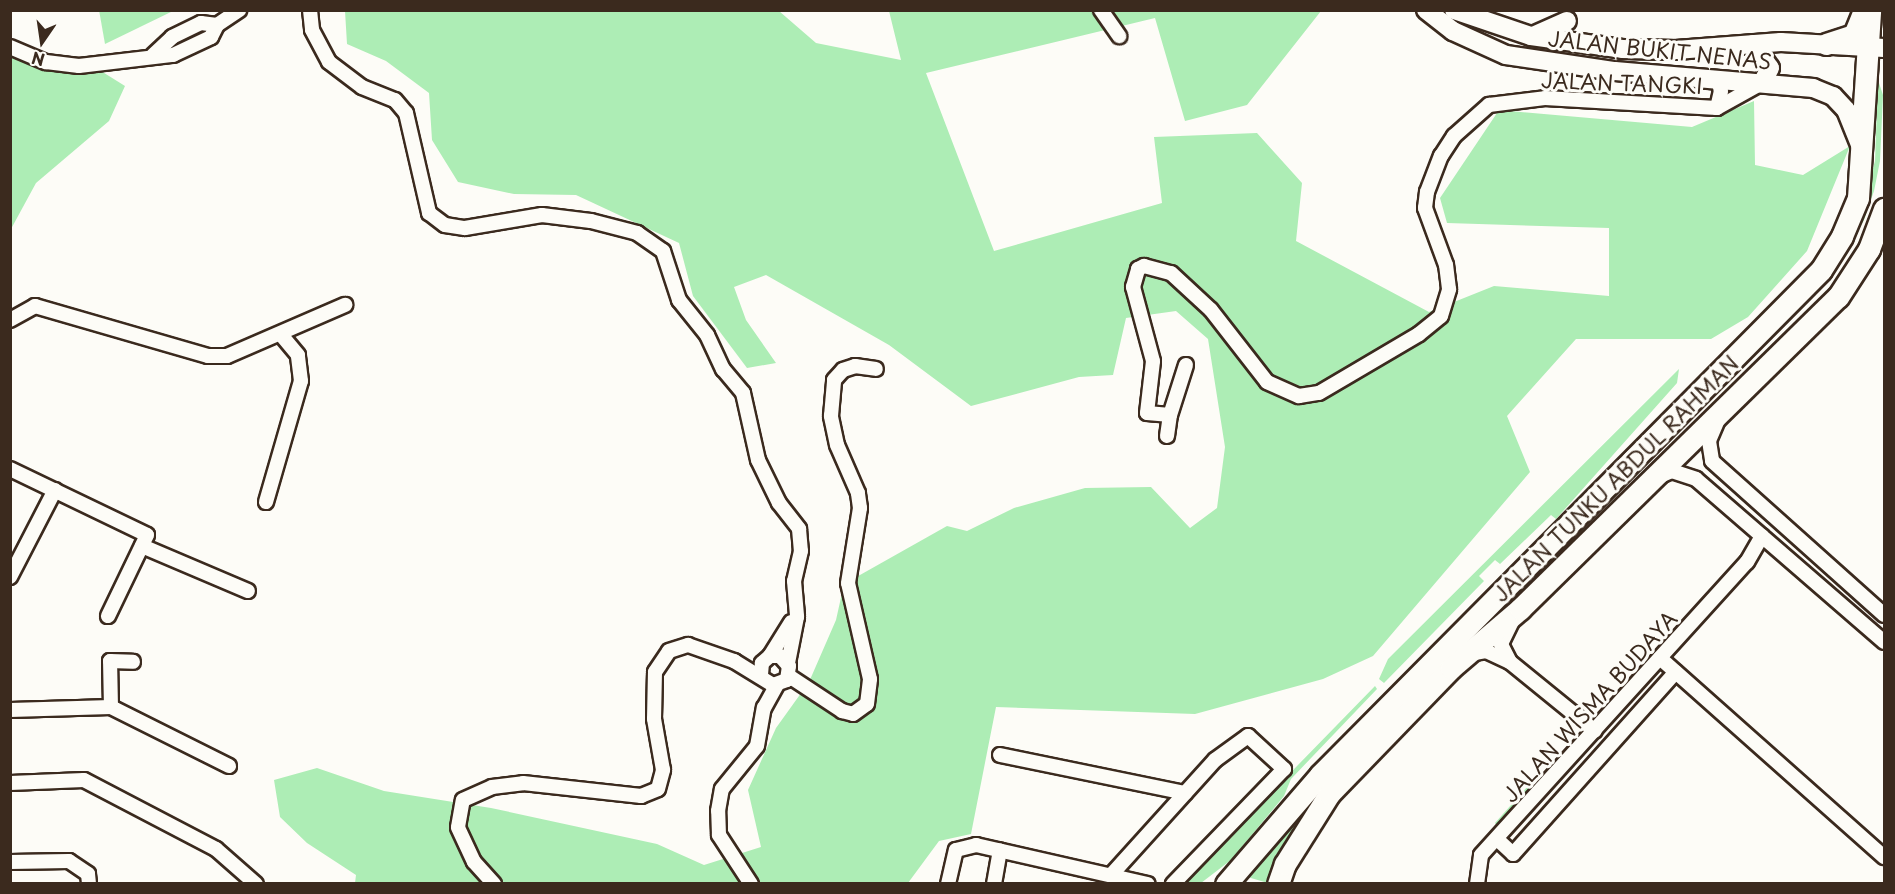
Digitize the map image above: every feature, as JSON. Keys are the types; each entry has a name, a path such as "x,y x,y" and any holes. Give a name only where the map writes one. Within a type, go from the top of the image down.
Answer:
{"main road":[{"name":"JALAN BUKIT NENAS","path":"1426,10 1453,31 1491,51 1564,65 1813,88 1833,96 1846,110 1863,154"},
{"name":"JALAN BUKIT NENAS","path":"1454,10 1532,36 1622,49 1676,50 1752,44 1826,44 1877,48"},
{"path":"1826,44 1854,34 1864,10"},
{"name":"JALAN TUNKU ABDUL RAHMAN","path":"1226,884 1320,775 1809,283 1835,249 1850,221 1858,198 1877,48 1870,10"},
{"path":"1532,36 1567,21"},
{"path":"1567,42 1574,56 1649,72"},
{"path":"1752,44 1770,68 1762,83"},
{"name":"JALAN TUNKU ABDUL RAHMAN","path":"1278,884 1290,855 1329,794 1451,668 1520,609 1838,297 1869,249 1884,209"},
{"path":"1292,884 1329,794"}],"street":[{"path":"10,47 46,62 79,66 153,55 172,37 201,23 217,25 239,10"},
{"path":"310,10 312,30 329,62 362,87 395,100 406,113 429,213 445,225 465,228 542,215 591,221 637,234 663,251 679,300 707,335 723,369 742,393 758,460 779,503 800,529 802,539 794,581 795,612 785,675 764,708"},
{"path":"1101,10 1119,36"},
{"name":"JALAN TANGKI","path":"1717,108 1721,91 1718,80"},
{"name":"JALAN TANGKI","path":"1170,415 1147,413 1154,361 1133,287 1138,269 1156,266 1172,273 1211,310 1267,382 1299,396 1319,393 1419,334 1441,316 1449,289 1446,265 1425,208 1427,192 1441,156 1454,136 1489,105 1545,98 1717,108 1762,83"},
{"path":"10,320 35,306 208,356 227,356 280,336 345,305"},
{"path":"266,502 301,381 298,355 280,336"},
{"path":"1167,436 1170,415 1186,365"},
{"path":"494,884 474,862 458,827 463,800 492,788 523,783 641,796 658,789 663,770 654,719 655,672 669,651 688,645 734,661 762,677 785,675 842,711 853,714 867,704 870,679 848,583 860,508 858,493 837,445 831,416 834,380 855,366 876,369"},
{"path":"1695,479 1709,472 1712,461 1709,441 1723,409"},
{"path":"1712,461 1884,615"},
{"path":"10,469 55,490 145,540 248,591"},
{"path":"1655,478 1672,471 1695,479 1883,640"},
{"path":"1714,495 1716,481 1730,477"},
{"path":"10,577 55,490"},
{"name":"JALAN WISMA BUDAYA","path":"1477,884 1481,855 1747,562 1762,536"},
{"path":"108,616 145,540"},
{"name":"JALAN WISMA BUDAYA","path":"1747,562 1778,550"},
{"path":"1842,605 1837,593 1843,587 1854,588"},
{"path":"1510,662 1501,644 1520,609"},
{"path":"752,884 719,835 718,811 723,789 757,746 764,708 762,677 767,658 783,639 795,612"},
{"path":"1469,654 1486,651 1510,662 1595,731"},
{"path":"734,661 780,656 785,675"},
{"path":"1660,658 1884,857"},
{"path":"111,707 110,661 134,662"},
{"path":"1497,839 1513,854 1676,672"},
{"path":"10,710 111,707 228,766"},
{"path":"1112,874 1215,760 1248,736 1284,769 1173,884"},
{"path":"1000,755 1185,793"},
{"path":"10,783 84,780 216,849 256,884"},
{"path":"948,884 953,856 962,847 976,845 1148,884"},
{"path":"994,884 1000,851"},
{"path":"10,862 69,861 88,874 89,884"}],"green space":[{"path":"99,10 173,10 173,11 105,44"},
{"path":"345,11 779,11 816,43 901,60 889,11 1321,11 1247,105 1185,121 1155,18 926,73 994,251 1162,203 1154,137 1257,133 1302,183 1296,241 1429,312 1494,286 1609,296 1609,228 1447,223 1440,198 1499,110 1692,127 1754,101 1755,165 1803,175 1850,146 1807,251 1748,317 1711,339 1576,339 1507,416 1530,472 1373,656 1323,679 1195,714 996,707 971,834 939,841 908,883 355,883 356,875 307,843 280,817 274,780 317,768 384,791 491,808 657,844 704,865 761,847 748,790 776,728 809,682 836,620 844,584 947,526 967,531 1014,508 1085,488 1151,487 1190,528 1217,508 1225,447 1208,339 1176,311 1126,318 1113,375 1079,377 971,406 889,345 766,275 734,287 746,320 776,363 747,368 693,296 679,243 576,195 514,194 458,182 432,140 429,93 386,61 347,44"},
{"path":"11,52 79,70 101,71 125,86 109,121 36,183 11,229"},
{"path":"1878,80 1883,95 1880,161 1874,191 1864,220 1837,269 1509,598 1859,218 1875,161"},
{"path":"1679,369 1677,383 1556,519 1551,515 1500,564 1495,560 1479,576 1484,581 1384,683 1379,679 1388,659"},
{"path":"1375,686 1377,689 1291,779 1284,796 1231,860 1201,883 1182,884"},
{"path":"1330,777 1283,846 1268,883 1244,876"},
{"path":"1528,786 1528,793 1498,827 1495,823"}]}
